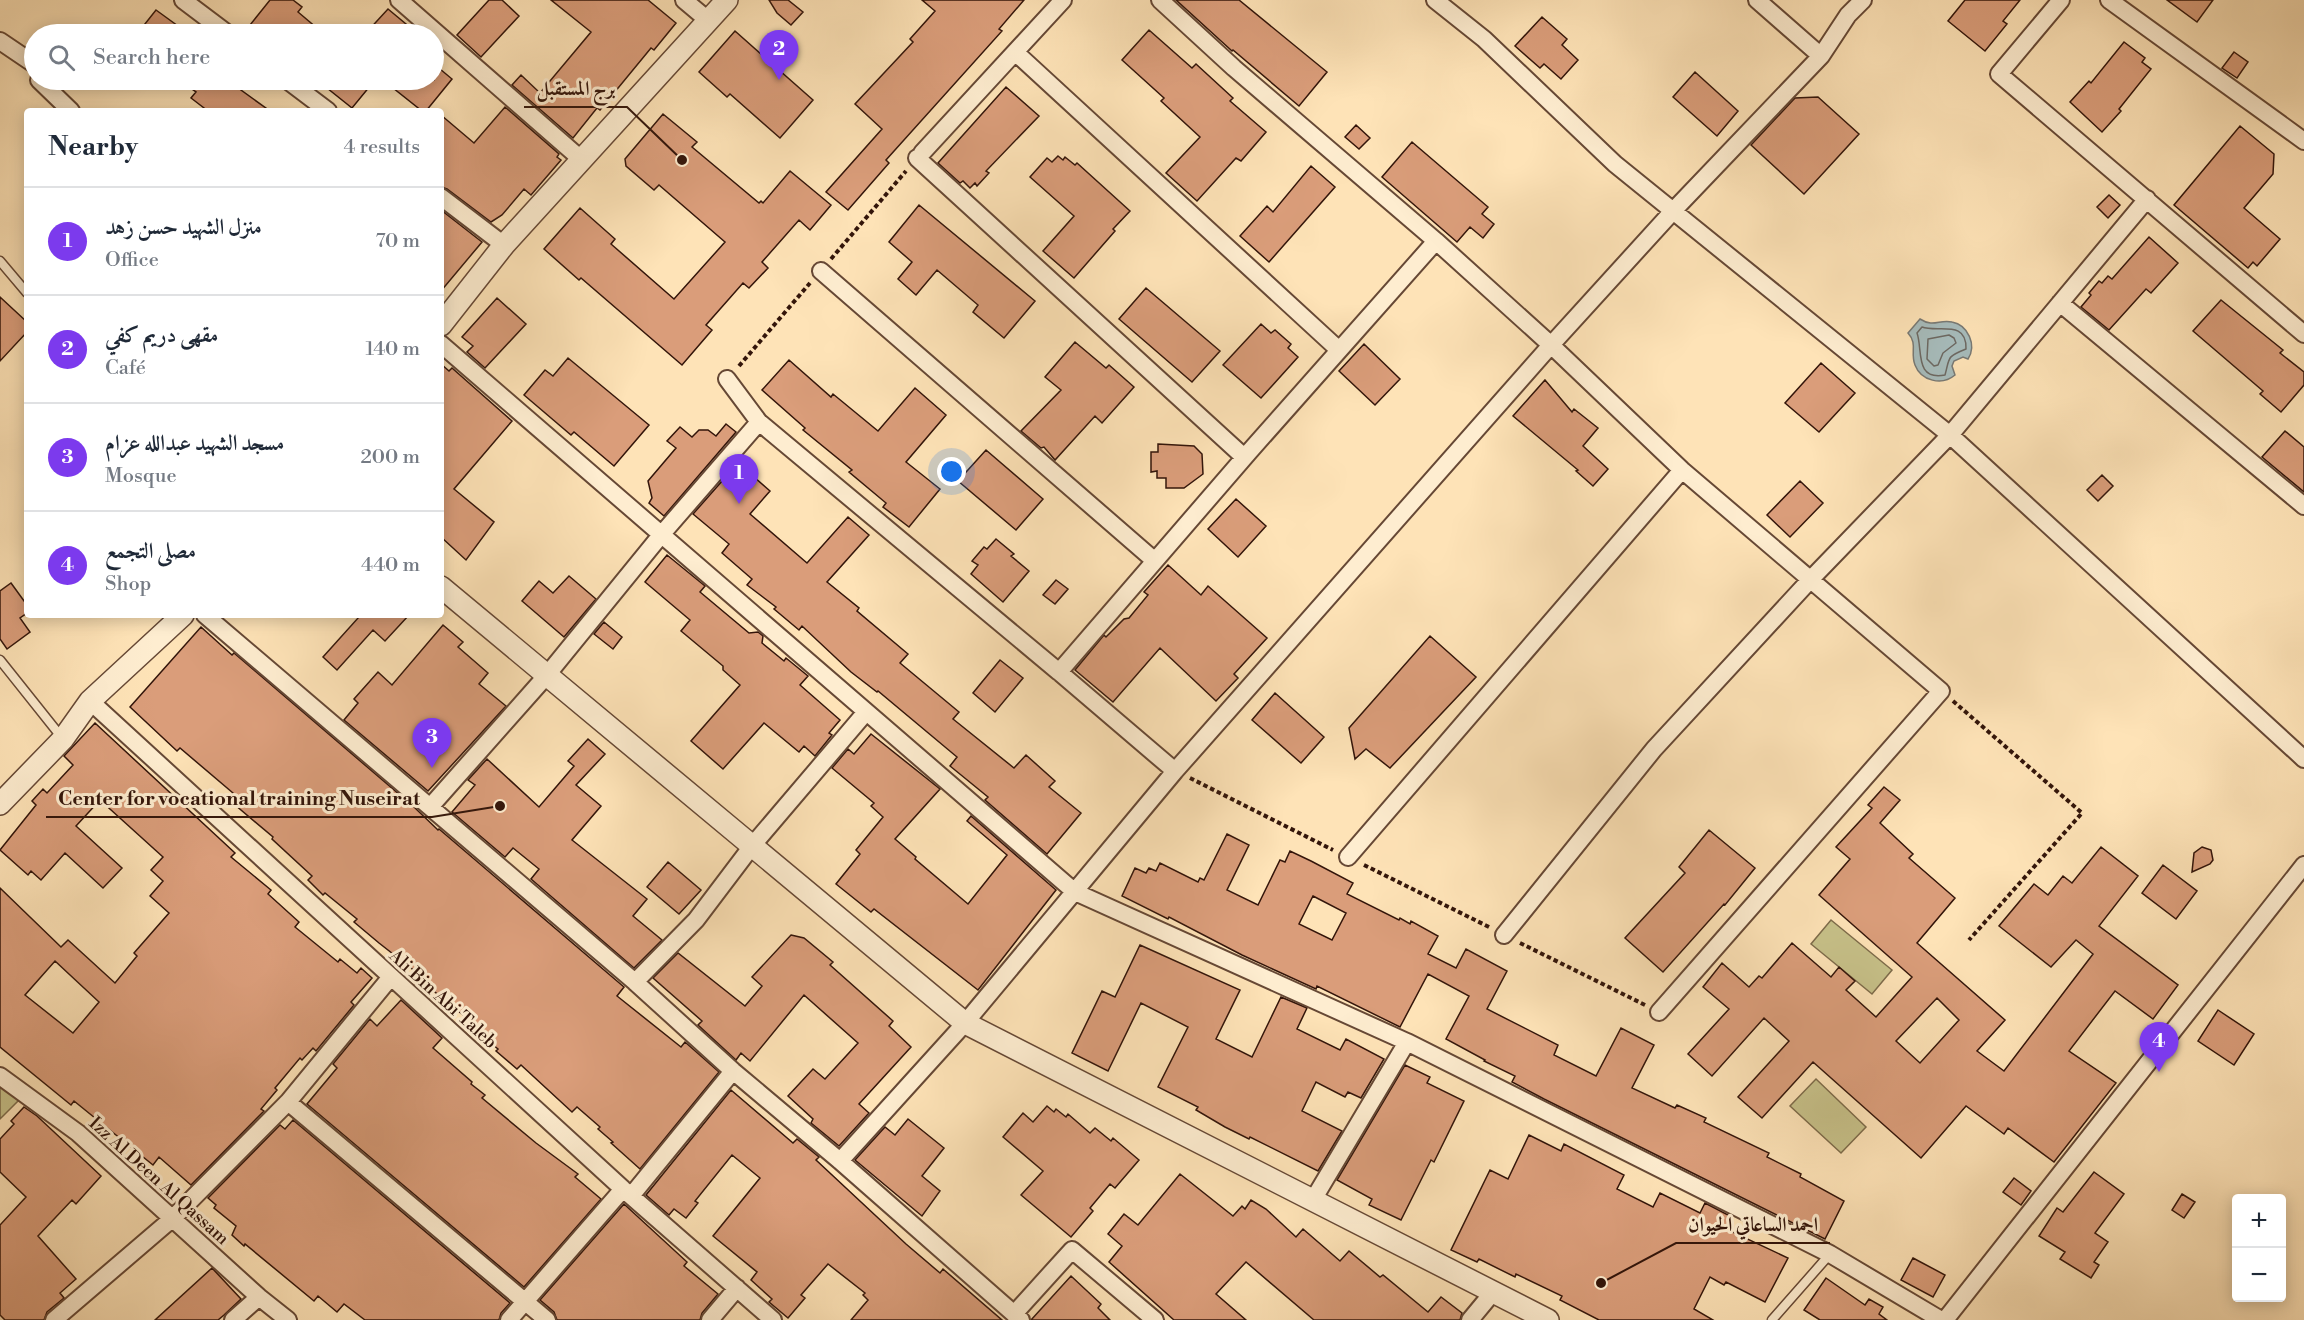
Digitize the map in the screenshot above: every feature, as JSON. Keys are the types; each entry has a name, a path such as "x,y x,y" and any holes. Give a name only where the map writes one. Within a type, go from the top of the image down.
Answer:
{"street":[{"path":"183,0 215,24"},
{"path":"399,0 426,24"},
{"path":"684,0 709,21"},
{"path":"444,322 504,245 727,0"},
{"path":"1063,0 920,156 1244,457"},
{"path":"1160,0 1234,68 1436,241 1551,345 1682,470 1941,691 1659,1012"},
{"path":"1435,0 1484,39 1615,164 1950,435 2304,759"},
{"path":"1757,0 1821,56"},
{"path":"840,1161 965,1023 1175,771 1672,211 1821,56 1848,15 1863,0"},
{"path":"2061,0 1999,74 2304,334"},
{"path":"2109,0 2304,141"},
{"path":"444,39 582,160"},
{"path":"0,41 24,57"},
{"path":"1015,52 1339,350"},
{"path":"49,90 68,108"},
{"path":"300,90 324,108"},
{"path":"444,199 504,245"},
{"path":"1504,935 1654,749 1810,580 1950,435 2147,199"},
{"path":"1059,672 1244,457 1436,241"},
{"path":"821,271 1155,561"},
{"path":"2060,303 2304,506"},
{"path":"444,347 1075,892 1407,1042 1830,1254 1943,1320 2304,865"},
{"path":"727,379 759,422 1175,771"},
{"path":"430,807 547,675 661,535 759,422"},
{"path":"1348,857 1682,470"},
{"path":"444,589 965,1023 1548,1320"},
{"path":"0,804 63,739 90,701 180,618"},
{"path":"210,618 635,982 733,1071 1018,1317 1072,1250 1155,1320"},
{"name":"Ali Bin Abi Taleb","path":"90,701 627,1193 773,1320"},
{"path":"635,982 696,920 752,846 866,712"},
{"path":"54,1320 173,1218 288,1102 390,978"},
{"path":"1313,1200 1407,1042"},
{"path":"509,1320 627,1193 733,1071"},
{"name":"Izz Al Deen Al Qassam","path":"0,1076 78,1133 259,1297 288,1320"},
{"path":"288,1102 547,1320"},
{"path":"710,1320 737,1288"},
{"path":"1470,1320 1494,1291"},
{"path":"233,1320 259,1297"}],"lane":[{"path":"0,261 24,289"},
{"path":"0,660 63,739"},
{"path":"1772,1320 1830,1254"}],"path":[{"path":"1941,691 2082,813 1969,940"}],"shaded area":[{"path":"1831,920 1892,970 1872,994 1811,944"},
{"path":"0,1072 26,1093 0,1119"},
{"path":"1816,1079 1866,1127 1841,1153 1790,1106"}],"water":[{"path":"1920,319 1929,323 1947,321 1958,324 1969,336 1971,354 1968,359 1963,357 1954,361 1952,366 1955,375 1950,378 1932,380 1922,375 1915,365 1913,341 1908,333"}],"building":[{"path":"270,0 293,0 302,7 298,12 312,24 251,24"},
{"path":"489,0 502,0 519,16 481,57 457,35"},
{"path":"551,0 648,0 676,23 654,50 651,48 600,110 597,108 573,138 512,85 521,75 540,93 591,32"},
{"path":"769,0 788,0 803,12 791,25 777,13"},
{"path":"922,0 1024,0 999,29 1002,31 886,160 889,163 848,210 826,192 882,129 855,104 913,42 910,39 935,11"},
{"path":"1176,0 1239,0 1327,72 1299,106 1232,51"},
{"path":"1965,0 2020,0 2003,21 2007,24 1985,51 1948,21"},
{"path":"2167,0 2213,0 2197,22"},
{"path":"388,9 406,24 374,24"},
{"path":"156,10 175,24 145,24"},
{"path":"1542,17 1567,39 1562,45 1578,60 1561,79 1544,64 1540,68 1515,46"},
{"path":"1149,30 1192,68 1196,64 1233,98 1230,101 1266,132 1241,161 1236,158 1197,201 1166,173 1200,137 1161,101 1164,98 1122,60"},
{"path":"735,31 813,100 780,138 730,94 727,97 699,72"},
{"path":"2124,42 2145,58 2142,62 2151,69 2119,109 2121,111 2102,132 2070,102 2089,81 2091,83"},
{"path":"2234,52 2248,62 2237,78 2222,68"},
{"path":"444,72 452,79 444,89"},
{"path":"1695,72 1738,111 1717,136 1673,97"},
{"path":"1006,87 1039,116 986,171 989,173 977,186 975,183 970,188 963,181 960,183 938,163"},
{"path":"193,90 241,90 266,108 204,108 191,98 196,92"},
{"path":"330,90 367,90 352,108"},
{"path":"396,90 443,90 428,108 418,108"},
{"path":"1818,97 1859,134 1804,194 1751,145 1795,98"},
{"path":"505,107 559,154 557,157 561,160 531,195 524,189 502,215 491,222 444,188 444,118 474,143"},
{"path":"663,114 697,142 692,147 759,203 761,201 763,203 790,171 831,205 810,230 799,220 762,262 768,268 749,288 743,283 706,325 712,330 682,365 544,249 580,208 615,239 611,244 674,299 725,242 659,185 654,190 626,166 625,159"},
{"path":"1356,125 1370,138 1359,149 1345,137"},
{"path":"2240,126 2274,154 2273,174 2244,208 2280,239 2257,266 2253,262 2248,268 2174,205"},
{"path":"1412,142 1488,207 1482,214 1494,224 1483,238 1470,227 1457,242 1382,177"},
{"path":"1058,156 1063,160 1065,157 1075,165 1077,163 1130,211 1074,278 1043,251 1074,216 1030,177 1047,158 1052,162"},
{"path":"1311,166 1335,187 1269,262 1240,236 1267,206 1273,212"},
{"path":"2109,195 2120,205 2108,218 2097,207"},
{"path":"919,205 1035,301 1004,338 973,312 978,305 937,270 916,295 898,279 912,262 889,242"},
{"path":"444,212 482,242 444,287"},
{"path":"2149,237 2178,263 2151,293 2146,289 2109,330 2081,307 2099,281 2102,283 2108,276 2112,279"},
{"path":"1146,288 1220,351 1192,382 1119,319"},
{"path":"0,297 24,319 24,335 0,361"},
{"path":"497,298 526,324 485,368 467,352 473,346 462,337"},
{"path":"2221,300 2283,350 2280,353 2304,372 2304,385 2281,412 2260,394 2263,391 2193,331"},
{"path":"1261,324 1271,333 1275,330 1291,344 1288,348 1298,357 1261,398 1223,365"},
{"path":"1075,342 1106,368 1109,365 1134,387 1102,423 1095,416 1055,460 1044,447 1041,448 1021,431 1061,390 1045,377"},
{"path":"1364,344 1400,379 1375,405 1339,371"},
{"path":"568,358 649,425 614,466 574,432 571,435 524,395 545,370 553,376"},
{"path":"789,360 831,397 833,394 878,431 915,388 946,415 906,462 940,489 909,527 883,507 886,503 849,472 852,470 803,430 805,428 762,390"},
{"path":"1821,363 1855,393 1819,432 1785,403"},
{"path":"444,367 449,371 452,368 512,421 454,489 494,522 466,560 444,540"},
{"path":"1545,380 1572,412 1574,409 1598,428 1583,446 1608,469 1593,486 1576,471 1578,470 1513,416"},
{"path":"726,424 736,432 664,516 649,503 652,498 648,481 676,448 667,441 680,427 692,437 699,430 708,430 716,436"},
{"path":"2285,431 2304,447 2304,492 2262,457"},
{"path":"1158,444 1194,446 1202,454 1203,474 1184,488 1166,488 1166,478 1157,478 1157,471 1151,472 1151,452 1158,452"},
{"path":"986,450 1043,499 1016,530 958,481"},
{"path":"738,463 770,491 750,514 807,563 848,517 869,535 827,582 859,608 857,611 908,654 900,663 959,712 953,719 1014,768 1026,755 1055,781 1049,787 1081,813 1047,854 985,800 988,797 950,766 957,757 878,691 851,672 802,626 799,630 774,609 776,607 747,585 752,579 722,553 729,544 693,514"},
{"path":"2102,475 2113,486 2098,501 2087,490"},
{"path":"1800,481 1823,503 1790,537 1767,515"},
{"path":"1236,499 1266,526 1238,557 1208,529"},
{"path":"996,539 1029,571 1003,602 971,574 978,565 972,561 984,547 987,549"},
{"path":"667,555 705,586 700,592 749,633 758,632 763,636 762,643 784,661 786,658 808,676 800,685 840,720 829,733 832,735 815,756 804,746 799,752 764,723 723,769 691,741 740,685 723,670 723,666 681,631 690,620 645,582"},
{"path":"1168,565 1201,595 1208,586 1267,638 1234,674 1238,678 1216,701 1160,648 1113,702 1075,670 1104,635 1106,637 1124,619 1129,618 1148,595 1144,592"},
{"path":"569,576 596,599 564,637 522,601 539,581 553,593"},
{"path":"1056,580 1068,589 1055,604 1043,595"},
{"path":"11,583 24,601 24,615 20,618 30,632 7,649 0,639 0,591"},
{"path":"358,618 406,618 385,641 373,630 337,670 323,657"},
{"path":"604,622 622,637 613,649 594,634"},
{"path":"443,625 463,642 458,647 488,673 479,684 506,706 428,791 344,720 358,703 354,699 378,672 392,685"},
{"path":"201,627 624,987 617,996 681,1047 685,1042 719,1072 640,1169 611,1143 613,1142 598,1129 600,1127 577,1107 572,1112 521,1065 517,1069 476,1031 479,1028 419,979 421,976 354,922 357,919 325,893 323,895 308,880 312,876 272,839 273,837 228,799 233,793 180,748 177,751 130,707"},
{"path":"1430,636 1476,677 1390,768 1366,749 1355,759 1349,728"},
{"path":"1000,660 1023,678 995,712 973,693"},
{"path":"1275,693 1324,737 1301,763 1252,720"},
{"path":"95,723 235,853 231,857 271,890 268,894 299,922 295,927 338,962 340,959 357,973 361,968 372,978 351,1002 354,1005 316,1051 313,1048 302,1060 300,1058 275,1088 277,1090 261,1109 264,1111 191,1185 159,1157 153,1165 74,1101 71,1105 0,1047 0,888 61,947 68,940 115,983 137,956 134,953 169,913 150,896 163,881 151,870 163,857 100,800 76,826 122,868 103,888 65,853 41,880 31,871 28,875 0,850 36,805 32,801 43,789 47,793 73,765 64,756","holes":["55,961 99,1002 73,1033 25,995"]},
{"path":"871,734 940,789 895,839 968,904 1007,855 967,821 971,816 1056,890 978,990 874,909 871,912 836,884 860,854 856,850 883,817 871,806 874,803 832,768 848,749 854,754"},
{"path":"588,739 605,754 576,785 601,806 572,840 647,899 633,916 662,940 634,968 531,879 539,869 513,848 505,857 452,812 475,785 468,780 487,759 539,807 574,766 568,761"},
{"path":"1884,787 1900,800 1880,823 1913,854 1909,858 1955,898 1917,943 2005,1020 1977,1051 2004,1071 2093,954 2076,940 2051,967 1999,926 2034,884 2048,895 2063,876 2072,883 2101,847 2138,876 2099,926 2178,985 2153,1019 2115,991 2069,1051 2116,1083 2054,1162 2008,1128 2004,1134 1966,1106 1921,1158 1813,1062 1762,1118 1738,1097 1789,1041 1764,1018 1712,1076 1688,1054 1729,1009 1703,987 1722,963 1749,987 1759,976 1762,978 1792,943 1831,977 1839,967 1855,981 1846,990 1876,1017 1912,977 1819,895 1850,859 1836,847 1872,808 1868,805","holes":["1937,998 1959,1020 1920,1063 1896,1041"]},
{"path":"1709,830 1755,868 1725,905 1663,972 1625,938 1685,873 1679,867"},
{"path":"1227,834 1249,845 1227,890 1258,905 1280,860 1285,862 1290,851 1353,883 1347,894 1399,920 1400,918 1410,924 1411,921 1438,936 1428,954 1456,968 1466,949 1507,971 1487,1009 1558,1045 1554,1055 1596,1076 1621,1028 1654,1045 1632,1088 1675,1108 1677,1105 1706,1118 1704,1122 1769,1153 1767,1157 1801,1174 1800,1177 1844,1201 1825,1239 1544,1099 1512,1082 1515,1076 1446,1039 1469,996 1428,974 1400,1027 1317,986 1316,989 1242,955 1169,917 1168,919 1122,896 1135,868 1146,873 1149,868 1156,871 1160,863 1198,882 1200,878 1204,880","holes":["1313,896 1346,913 1332,940 1299,924"]},
{"path":"2202,847 2211,850 2213,860 2210,864 2192,872 2194,853"},
{"path":"668,862 701,890 679,914 647,887"},
{"path":"2163,865 2197,891 2176,919 2142,893"},
{"path":"791,935 804,938 833,962 830,965 893,1021 889,1026 911,1047 859,1104 869,1113 839,1146 811,1123 813,1119 788,1096 813,1069 825,1079 858,1043 804,995 750,1061 741,1053 736,1060 698,1025 702,1021 653,978 678,953 745,1006 762,986 752,977"},
{"path":"1140,945 1240,990 1216,1039 1252,1057 1281,997 1307,1008 1297,1029 1340,1050 1346,1039 1384,1059 1361,1098 1348,1092 1345,1097 1316,1082 1302,1111 1342,1131 1318,1171 1225,1127 1196,1110 1198,1107 1158,1087 1188,1027 1141,1003 1108,1071 1072,1053 1102,991 1115,997"},
{"path":"401,1000 442,1038 433,1048 485,1095 482,1098 578,1174 575,1177 601,1199 524,1287 307,1104 337,1068 333,1064 370,1019 377,1026"},
{"path":"2218,1010 2254,1034 2234,1065 2198,1041"},
{"path":"1405,1065 1430,1077 1427,1083 1464,1101 1434,1162 1431,1160 1401,1220 1369,1205 1372,1199 1337,1180"},
{"path":"731,1090 793,1143 797,1139 819,1157 816,1160 906,1244 940,1273 943,1269 1002,1320 851,1320 868,1300 863,1295 865,1293 828,1264 801,1295 805,1298 788,1318 769,1302 772,1299 751,1280 757,1272 713,1236 760,1178 732,1155 695,1201 698,1203 686,1218 674,1209 669,1215 646,1195"},
{"path":"1047,1106 1054,1112 1056,1109 1066,1117 1068,1114 1090,1133 1095,1128 1111,1141 1113,1138 1139,1160 1115,1188 1110,1184 1090,1208 1093,1211 1071,1237 1021,1195 1043,1171 1003,1137 1023,1113 1033,1122"},
{"path":"24,1107 37,1116 101,1176 76,1204 72,1200 38,1236 76,1279 60,1293 64,1298 47,1312 44,1320 5,1320 0,1315 0,1225 26,1197 0,1172 0,1139 14,1124 11,1121"},
{"path":"908,1119 944,1148 922,1176 940,1191 922,1216 855,1160 885,1127 895,1135"},
{"path":"293,1120 510,1303 501,1313 499,1320 365,1320 344,1304 337,1312 318,1296 314,1301 232,1235 236,1226 214,1208 216,1205 208,1198 280,1125 285,1129"},
{"path":"1529,1135 1561,1151 1564,1144 1624,1175 1617,1189 1653,1207 1660,1193 1700,1213 1705,1203 1732,1217 1726,1229 1788,1258 1765,1302 1726,1282 1724,1285 1710,1277 1694,1309 1713,1320 1599,1320 1560,1300 1562,1296 1516,1274 1515,1277 1479,1259 1477,1262 1451,1250 1490,1170 1508,1179"},
{"path":"2094,1172 2124,1194 2095,1233 2108,1242 2094,1262 2099,1265 2091,1278 2060,1259 2065,1252 2039,1236 2057,1208 2063,1212"},
{"path":"1180,1174 1233,1216 1242,1206 1245,1209 1251,1200 1266,1209 1296,1237 1303,1229 1340,1261 1349,1251 1428,1312 1441,1297 1462,1313 1460,1320 1314,1320 1246,1262 1216,1294 1246,1320 1174,1320 1109,1262 1122,1246 1108,1234 1124,1214 1138,1225"},
{"path":"2014,1178 2031,1191 2021,1205 2003,1192"},
{"path":"2182,1194 2195,1202 2184,1218 2172,1210"},
{"path":"624,1204 687,1262 684,1266 718,1294 702,1313 700,1320 557,1320 554,1312 540,1300"},
{"path":"1913,1258 1945,1275 1933,1297 1901,1280"},
{"path":"212,1268 241,1299 224,1315 218,1320 155,1320"},
{"path":"1071,1276 1101,1304 1098,1308 1110,1320 1031,1320"},
{"path":"1826,1278 1865,1305 1869,1299 1883,1307 1879,1314 1887,1320 1820,1320 1804,1310"}],"place":[{"name":"مقهى دريم كفي","path":"779,80"},
{"name":"برج المستقبل","path":"682,160"},
{"name":"منزل الشهيد حسن زهد","path":"739,504"},
{"name":"مسجد الشهيد عبدالله عزام","path":"432,768"},
{"name":"Center for vocational training Nuseirat","path":"500,806"},
{"name":"مصلى التجمع","path":"2159,1072"},
{"name":"احمد الساعاتي الحيوان","path":"1601,1283"}]}
